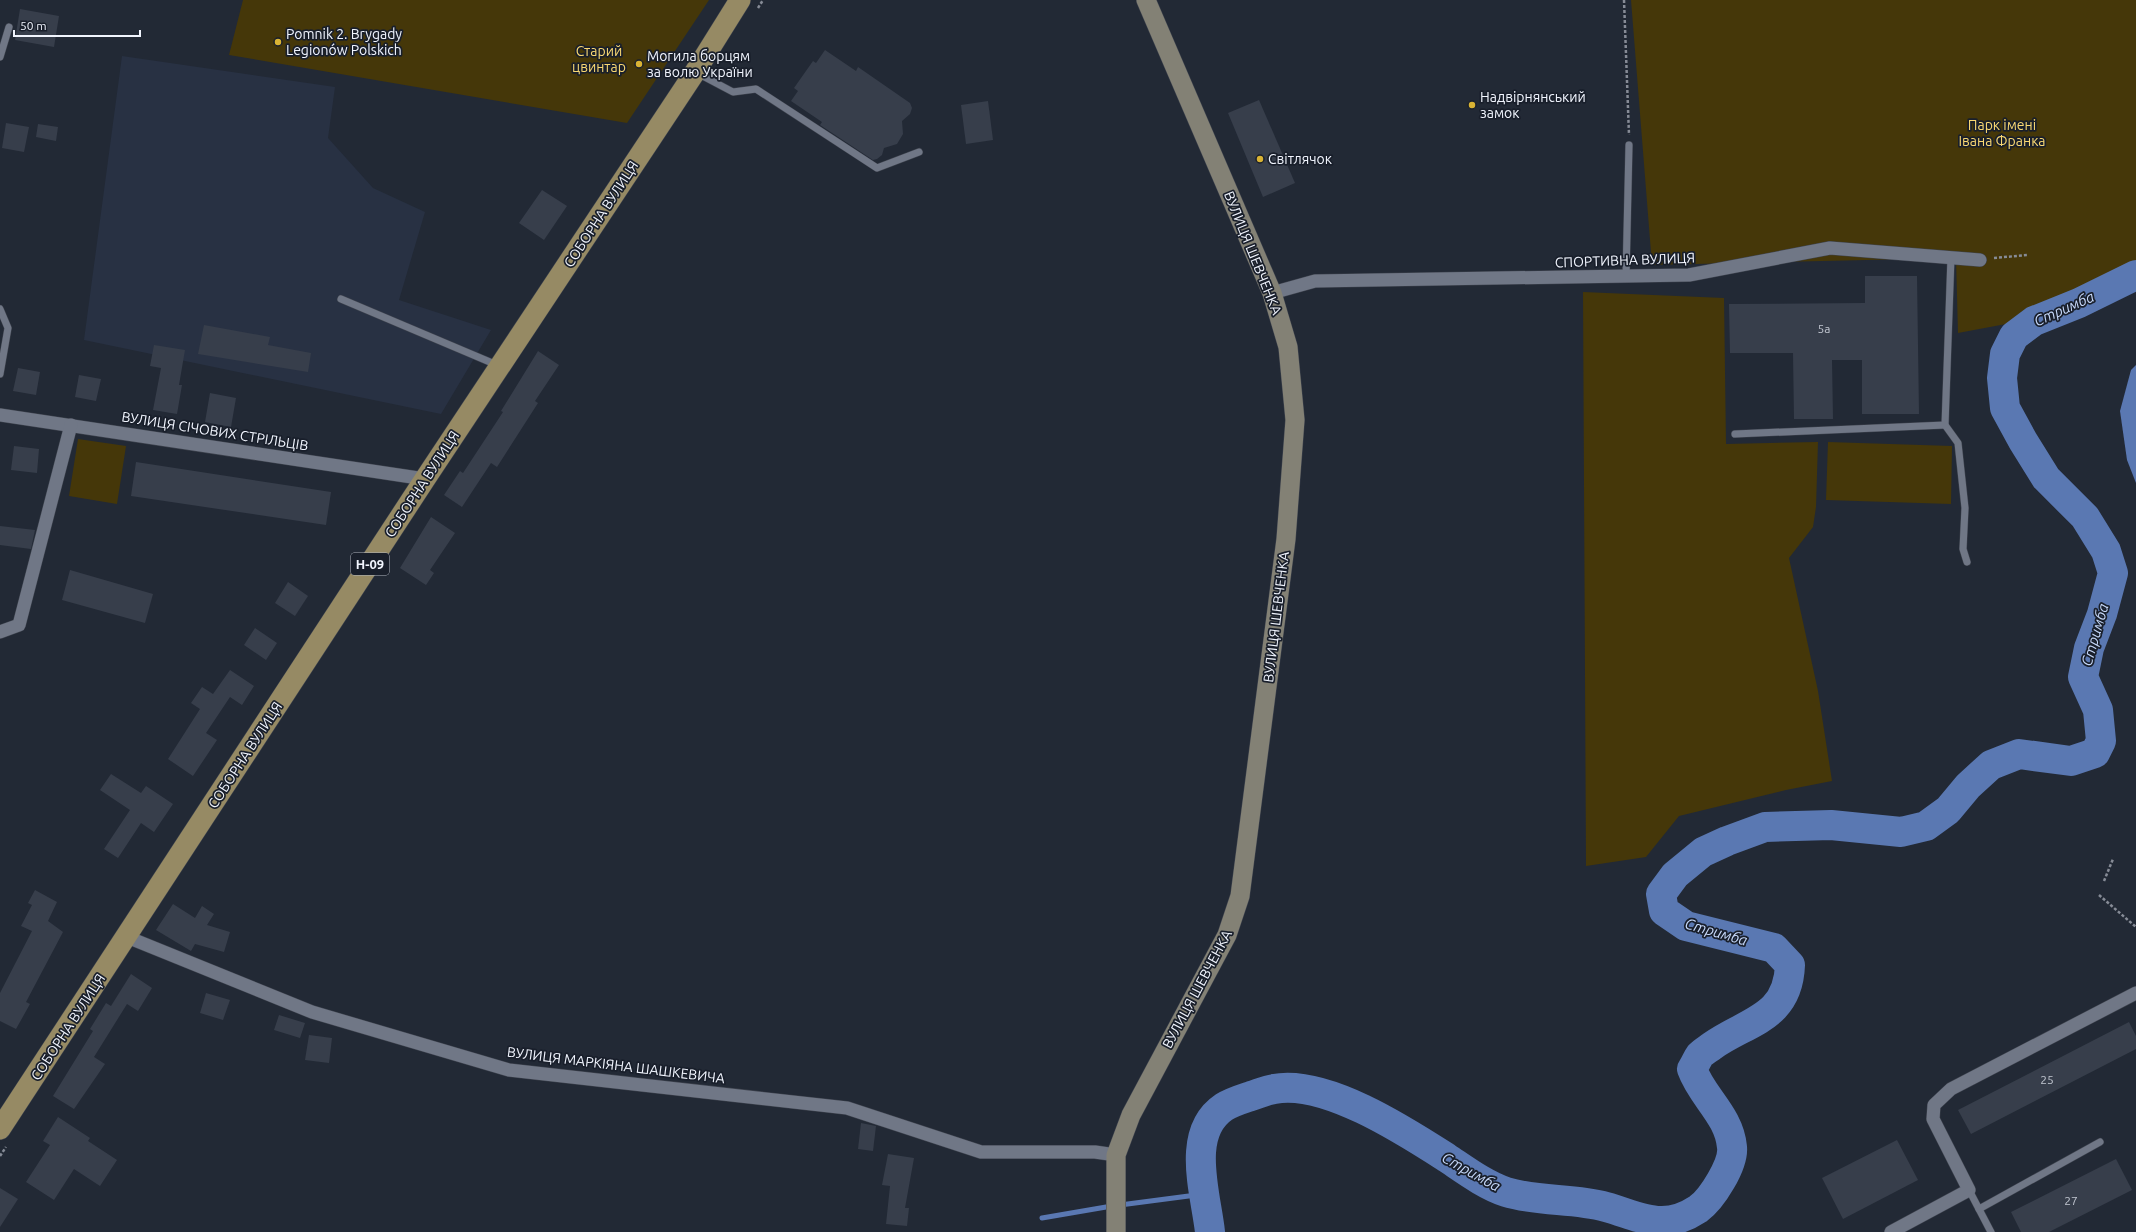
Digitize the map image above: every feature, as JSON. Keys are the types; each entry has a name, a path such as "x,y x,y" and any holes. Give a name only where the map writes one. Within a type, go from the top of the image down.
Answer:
{"main road":[{"name":"СОБОРНА ВУЛИЦЯ","path":"0,1129 127,937 425,479 695,72 740,0"}],"street":[{"name":"ВУЛИЦЯ ШЕВЧЕНКА","path":"1116,1228 1116,1155 1131,1114 1227,935 1240,896 1286,539 1294,420 1288,347 1272,293 1146,0"},
{"name":"СПОРТИВНА ВУЛИЦЯ","path":"1272,293 1315,281 1689,275 1830,248 1980,260"},
{"name":"ВУЛИЦЯ СІЧОВИХ СТРІЛЬЦІВ","path":"0,415 425,479"},
{"path":"0,632 20,625 71,425"},
{"name":"ВУЛИЦЯ МАРКІЯНА ШАШКЕВИЧА","path":"127,937 312,1012 509,1070 847,1108 981,1152 1095,1152 1116,1155"},
{"path":"1891,1232 1969,1190 1933,1119 1934,1105 1951,1089 2136,993"}],"lane":[{"path":"0,57 9,27"},
{"path":"695,72 733,92 756,89 877,168 919,152"},
{"path":"1626,277 1629,145"},
{"path":"1951,257 1946,425 1958,443 1966,508 1963,549 1966,562"},
{"path":"341,299 500,367"},
{"path":"0,309 8,328 0,374"},
{"path":"1735,434 1946,425"},
{"path":"1979,1209 2100,1142"},
{"path":"1969,1190 1991,1232"}],"path":[{"path":"1624,0 1629,145"},
{"path":"1980,260 2027,254"},
{"path":"2104,881 2113,859"},
{"path":"2099,895 2136,927"}],"shaded area":[{"path":"122,56 335,87 328,138 373,188 425,212 399,300 491,330 441,414 84,340"}],"green space":[{"name":"Старий цвинтар","path":"243,0 709,0 627,123 229,55"},
{"name":"Парк імені Івана Франка","path":"1631,0 2136,0 2136,277 2043,317 1958,333 1956,258 1652,265"},
{"path":"1583,292 1724,298 1726,444 1818,442 1816,507 1813,527 1789,558 1818,691 1832,781 1786,790 1679,816 1646,857 1586,866"},
{"path":"78,439 126,446 117,504 69,496"},
{"path":"1828,442 1952,446 1951,504 1826,500"}],"water":[{"path":"2136,365 2136,483 2127,460 2120,411 2131,370"}],"building":[{"path":"20,9 59,16 54,47 15,40"},
{"path":"825,50 856,71 858,67 910,103 912,108 910,114 902,121 903,134 897,144 884,148 882,155 877,159 873,160 820,125 822,122 791,101 798,91 794,88 813,61 816,63"},
{"path":"1259,100 1295,183 1263,197 1228,113"},
{"path":"988,101 993,140 966,144 961,105"},
{"path":"6,123 29,127 24,152 2,148"},
{"path":"38,124 58,127 56,141 36,137"},
{"path":"542,190 567,206 544,240 519,223"},
{"path":"1865,276 1917,276 1919,414 1862,414 1862,360 1832,360 1833,419 1794,419 1793,353 1730,353 1729,304 1865,303"},
{"path":"204,325 270,337 268,345 311,353 308,372 198,354"},
{"path":"154,345 185,350 179,385 182,385 177,414 153,410 161,368 150,366"},
{"path":"538,351 559,365 535,401 538,403 497,467 491,463 462,507 444,495 460,471 463,473 503,412 501,411"},
{"path":"18,368 40,372 36,395 13,391"},
{"path":"79,375 101,379 96,401 75,397"},
{"path":"210,393 236,398 231,427 205,422"},
{"path":"14,446 39,449 37,473 11,470"},
{"path":"136,462 331,492 326,525 131,496"},
{"path":"431,517 455,533 430,570 434,573 426,585 400,568"},
{"path":"0,526 35,530 31,549 0,545"},
{"path":"70,570 153,594 145,623 62,600"},
{"path":"288,582 308,596 295,616 275,603"},
{"path":"255,628 277,643 266,660 244,645"},
{"path":"230,670 254,686 242,705 230,697 206,733 217,740 193,776 168,759 200,709 191,703 202,687 213,694"},
{"path":"111,774 141,793 146,786 173,804 154,832 141,823 118,858 104,849 130,810 100,790"},
{"path":"35,890 57,902 48,921 63,932 26,1002 30,1004 16,1029 0,1021 0,993 32,931 21,926 32,905 28,903"},
{"path":"173,904 195,918 202,906 214,914 207,925 230,932 224,952 195,944 191,951 156,930"},
{"path":"131,974 152,988 138,1011 127,1004 94,1057 105,1064 74,1109 53,1096 93,1031 90,1029 106,1003 111,1006"},
{"path":"206,993 230,1000 223,1020 200,1013"},
{"path":"279,1015 305,1023 300,1038 274,1030"},
{"path":"2129,1022 2136,1036 2136,1049 1971,1134 1958,1110"},
{"path":"309,1035 332,1038 329,1063 305,1060"},
{"path":"58,1117 90,1138 88,1141 117,1160 100,1186 74,1169 54,1200 26,1182 50,1145 43,1141"},
{"path":"861,1123 876,1126 873,1151 858,1149"},
{"path":"1897,1140 1918,1180 1843,1219 1822,1178"},
{"path":"888,1154 914,1158 905,1208 909,1208 907,1226 886,1224 890,1186 882,1185"},
{"path":"2116,1159 2132,1190 2049,1232 2021,1232 2011,1212"},
{"path":"0,1188 18,1199 0,1227"}],"waterway":[{"name":"Стримба","path":"1210,1232 1202,1183 1201,1165 1201,1148 1205,1132 1212,1118 1224,1107 1241,1099 1274,1089 1294,1088 1317,1092 1340,1099 1409,1134 1483,1181 1506,1192 1531,1197 1594,1204 1642,1218 1663,1221 1674,1220 1685,1216 1704,1204 1721,1181 1726,1171 1730,1162 1732,1147 1726,1125 1696,1079 1692,1069 1700,1055 1712,1046 1752,1024 1774,1008 1782,997 1788,983 1790,965 1774,948 1686,926 1664,911 1661,894 1675,875 1703,852 1727,841 1765,827 1831,825 1901,832 1926,826 1948,810 1968,786 1991,765 2019,754 2071,761 2095,753 2101,741 2098,710 2083,677 2089,648 2102,614 2113,573 2106,551 2085,517 2046,478 2023,441 2005,408 2002,378 2005,354 2014,336 2034,321 2079,303 2136,275"},
{"path":"1120,1205 1204,1194"},
{"path":"1042,1218 1112,1206"}],"place":[{"name":"Pomnik 2. Brygady Legionów Polskich","path":"278,42"},
{"name":"Могила борцям за волю України","path":"639,64"},
{"name":"Надвірнянський замок","path":"1472,105"},
{"name":"Світлячок","path":"1260,159"}]}
